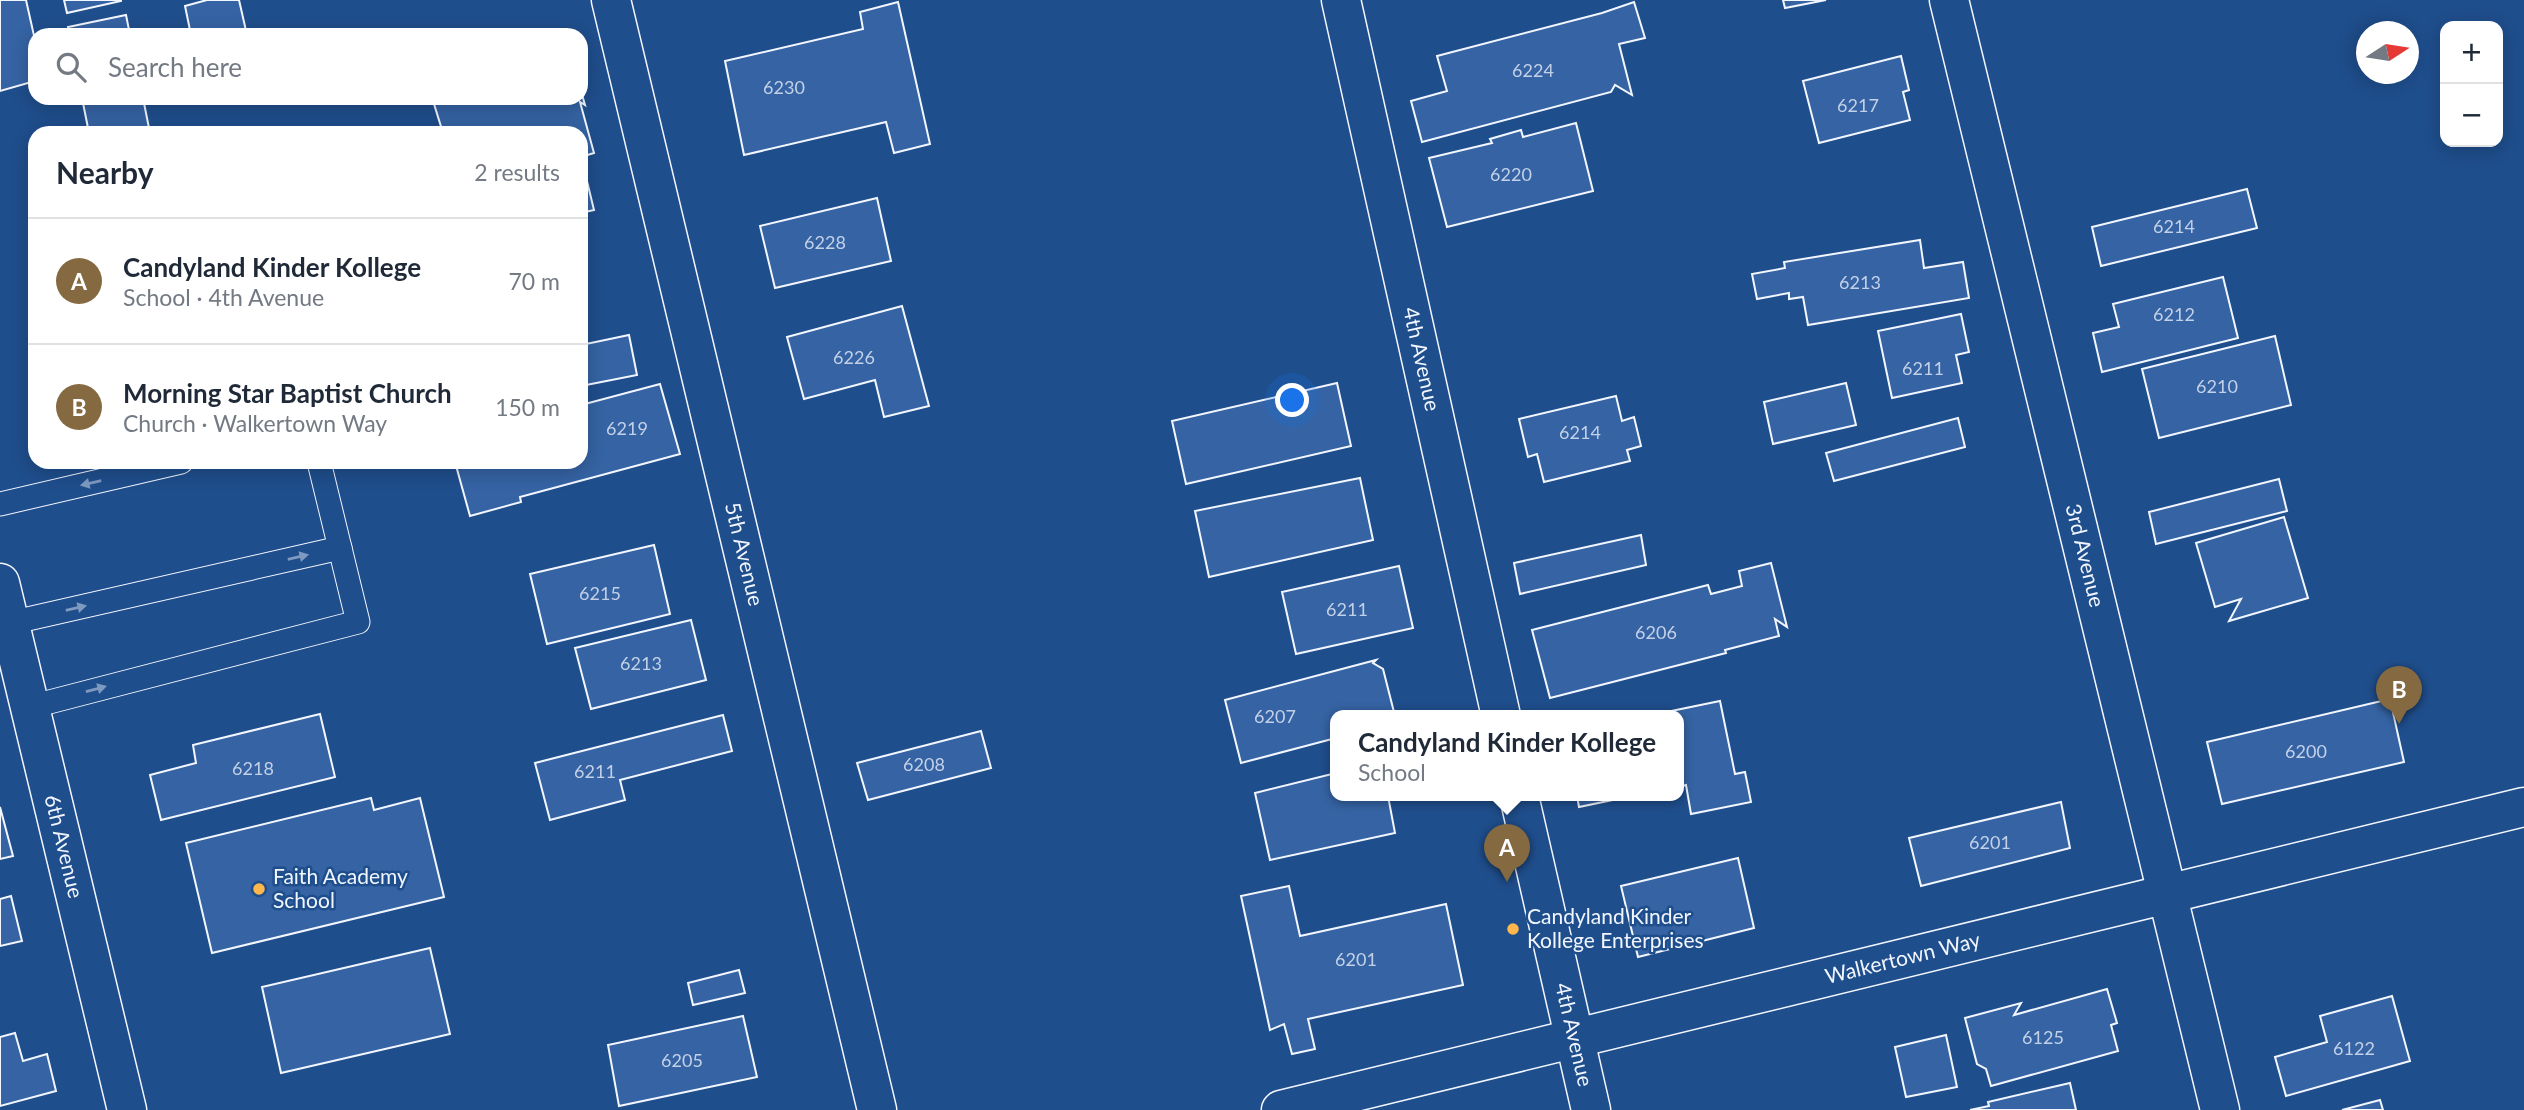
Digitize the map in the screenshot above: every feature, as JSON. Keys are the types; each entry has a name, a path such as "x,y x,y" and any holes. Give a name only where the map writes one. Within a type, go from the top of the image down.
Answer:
{"street":[{"name":"5th Avenue","path":"611,0 877,1110"},
{"name":"4th Avenue","path":"1341,0 1500,710"},
{"name":"3rd Avenue","path":"1950,0 2220,1110"},
{"name":"6th Avenue","path":"0,583 127,1110"},
{"name":"4th Avenue","path":"1520,801 1591,1110"},
{"name":"Walkertown Way","path":"1281,1110 2524,807"}],"lane":[{"path":"0,504 151,469"},
{"path":"30,707 358,622 322,469"},
{"path":"10,623 340,548"}],"building":[{"path":"0,0 26,0 32,28 28,28 28,83 0,91"},
{"path":"64,0 121,0 121,1 67,13"},
{"path":"207,0 239,0 245,28 190,28 185,6"},
{"path":"1783,0 1826,0 1785,8"},
{"path":"898,2 930,144 894,153 886,122 744,155 725,61 863,29 860,12"},
{"path":"1634,2 1645,38 1619,44 1632,95 1615,85 1611,92 1422,142 1411,101 1447,91 1437,56 1602,13"},
{"path":"126,15 129,28 68,28"},
{"path":"1901,56 1909,90 1903,92 1910,120 1819,143 1803,81"},
{"path":"83,105 144,105 149,126 88,126"},
{"path":"434,105 581,105 587,126 441,126"},
{"path":"1576,123 1593,191 1447,227 1429,158 1492,143 1490,139 1521,130 1523,137"},
{"path":"588,131 594,153 588,155"},
{"path":"588,185 594,210 588,211"},
{"path":"2247,189 2257,228 2101,266 2092,227"},
{"path":"877,198 891,261 775,288 760,226"},
{"path":"1920,240 1924,268 1963,262 1969,298 1808,325 1803,297 1789,299 1789,293 1757,299 1752,274 1785,268 1784,262"},
{"path":"2223,277 2238,338 2102,372 2093,333 2119,327 2113,304"},
{"path":"902,306 929,406 884,417 875,380 804,399 787,337"},
{"path":"1961,314 1969,352 1956,355 1962,383 1892,398 1878,331"},
{"path":"629,335 637,375 588,385 588,344"},
{"path":"2275,336 2291,405 2159,438 2142,369"},
{"path":"1337,383 1351,446 1186,484 1172,421"},
{"path":"1846,383 1856,425 1773,444 1764,402"},
{"path":"660,384 680,454 520,497 521,502 470,516 457,469 588,469 588,403"},
{"path":"1616,396 1622,421 1634,417 1641,446 1627,450 1630,461 1544,482 1537,454 1528,457 1519,419"},
{"path":"1958,418 1965,447 1834,481 1826,453"},
{"path":"1360,478 1373,540 1209,577 1195,511"},
{"path":"2279,479 2287,511 2156,544 2149,512"},
{"path":"2284,517 2308,598 2229,621 2241,599 2215,607 2196,543"},
{"path":"1641,535 1646,565 1520,594 1514,563"},
{"path":"654,545 670,614 547,644 530,574"},
{"path":"1771,563 1787,627 1775,619 1779,636 1725,650 1726,653 1550,698 1532,630 1708,585 1711,594 1742,586 1739,571"},
{"path":"1399,566 1413,628 1296,654 1282,592"},
{"path":"691,620 706,680 591,709 575,648"},
{"path":"1376,660 1373,663 1383,669 1393,710 1330,710 1330,740 1241,763 1225,700"},
{"path":"2390,699 2404,762 2222,804 2207,742"},
{"path":"1720,701 1735,774 1745,772 1751,802 1691,814 1684,786 1684,710 1676,710"},
{"path":"320,714 335,777 161,820 150,775 196,763 193,745"},
{"path":"723,715 732,751 620,780 625,800 550,820 535,763"},
{"path":"981,731 991,768 868,800 857,763"},
{"path":"1330,774 1330,801 1389,801 1395,833 1270,860 1255,793"},
{"path":"371,798 374,810 420,798 444,897 212,953 186,843"},
{"path":"1578,801 1608,801 1579,807"},
{"path":"2061,802 2070,848 1921,886 1909,838"},
{"path":"0,807 13,856 0,859"},
{"path":"1738,858 1754,928 1638,957 1621,886"},
{"path":"1289,886 1300,936 1446,904 1463,985 1308,1019 1315,1049 1292,1054 1284,1024 1270,1030 1241,896"},
{"path":"11,896 22,941 0,946 0,899"},
{"path":"430,948 450,1034 281,1073 262,987"},
{"path":"739,970 745,993 693,1005 688,983"},
{"path":"2107,989 2117,1023 2111,1025 2118,1051 1991,1086 1986,1069 1977,1064 1965,1018 2021,1003 2014,1015"},
{"path":"2392,996 2410,1061 2286,1096 2275,1057 2327,1042 2320,1016"},
{"path":"743,1016 757,1077 619,1106 608,1045"},
{"path":"15,1033 23,1061 47,1054 56,1091 0,1106 0,1037"},
{"path":"1946,1035 1957,1087 1906,1097 1895,1047"},
{"path":"2070,1083 2076,1110 1970,1110 1989,1106 1988,1102"},
{"path":"2380,1100 2383,1110 2342,1110"}],"place":[{"name":"Morning Star Baptist Church","path":"2399,724"},
{"name":"Candyland Kinder Kollege","path":"1507,882"},
{"name":"Faith Academy School","path":"259,889"},
{"name":"Candyland Kinder Kollege Enterprises","path":"1513,929"}]}
